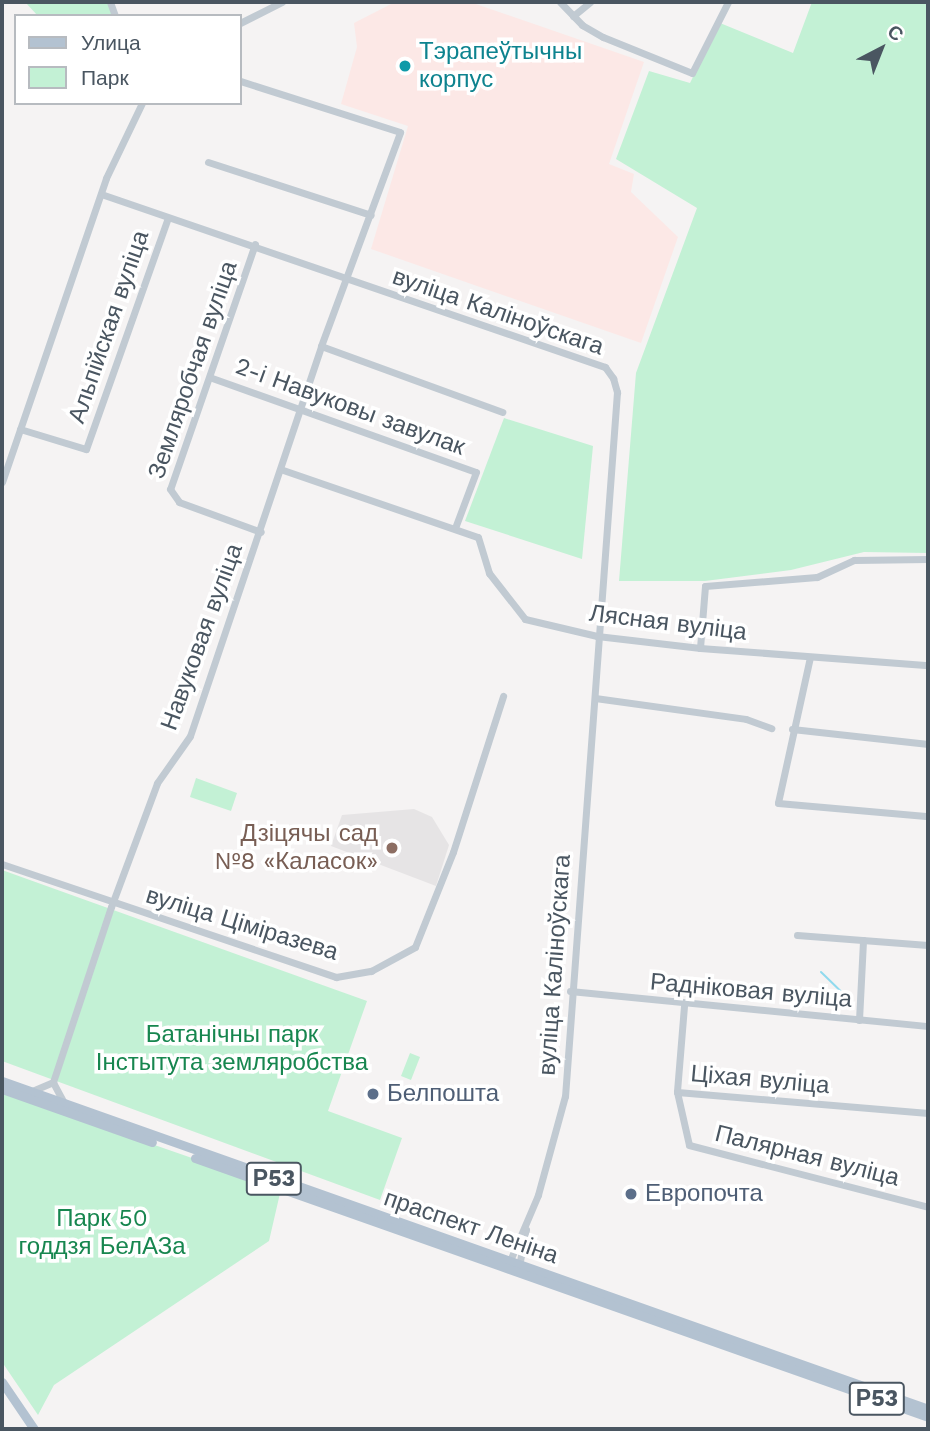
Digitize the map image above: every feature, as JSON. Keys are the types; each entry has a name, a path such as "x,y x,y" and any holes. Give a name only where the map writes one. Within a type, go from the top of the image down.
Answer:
{"main road":[{"name":"праспект Леніна","path":"2,1081 928,1417"},
{"name":"праспект Леніна","path":"2,1089 928,1409"},
{"path":"2,1382 34,1429"}],"street":[{"path":"242,22 282,2"},
{"path":"560,2 573,16 603,37 692,74 728,2"},
{"path":"573,16 590,2"},
{"name":"Навуковая вуліца","path":"53,1082 157,783 190,736 283,470 321,346 348,280 400,132 242,82"},
{"path":"2,482 104,195 106,178 141,105"},
{"path":"208,162 371,215"},
{"name":"вуліца Каліноўскага","path":"104,195 168,218 255,244 348,280 605,367 613,378 617,392 570,991 563,1115 514,1266"},
{"name":"Альпійская вуліца","path":"20,429 86,449 168,218"},
{"name":"Земляробчая вуліца","path":"255,244 212,377 170,489 172,497 261,532"},
{"path":"321,346 502,412"},
{"name":"2-і Навуковы завулак","path":"212,377 476,472 455,528"},
{"path":"283,470 455,528"},
{"name":"Лясная вуліца","path":"455,528 478,537 489,573 525,619 597,636 700,648 928,666"},
{"path":"700,648 705,586 817,577 854,560 928,559"},
{"path":"810,657 792,729 778,803 928,816"},
{"name":"вуліца Ціміразева","path":"2,864 113,904 336,977 371,971 398,959 415,947 453,852 503,696"},
{"path":"595,698 746,719 771,728"},
{"path":"792,729 928,744"},
{"path":"797,935 928,945"},
{"path":"859,1020 863,940"},
{"name":"Радніковая вуліца","path":"570,991 684,1006 928,1026"},
{"name":"Ціхая вуліца","path":"684,1006 677,1093 928,1113"},
{"path":"31,1091 53,1082 64,1103"},
{"name":"Палярная вуліца","path":"677,1093 689,1145 928,1207"}],"shaded area":[{"path":"395,2 470,2 644,62 609,164 634,174 631,192 678,237 641,343 371,249 408,126 341,104 357,47 354,23"},
{"name":"Дзіцячы сад №8 «Каласок»","path":"414,809 432,817 449,845 436,886 331,846 342,815"}],"green space":[{"path":"25,2 108,2 111,14 36,14"},
{"path":"812,2 928,2 928,553 864,552 791,570 705,581 619,581 636,373 697,208 616,159 649,71 690,83 720,23 793,53"},
{"path":"504,418 593,446 582,559 465,521"},
{"path":"196,778 237,793 231,811 190,797"},
{"name":"Батанічны парк Інстытута земляробства","path":"2,870 367,1001 328,1111 402,1138 380,1200 2,1061"},
{"path":"410,1053 420,1057 411,1080 401,1076"},
{"name":"Парк 50 годдзя БелАЗа","path":"2,1092 281,1189 269,1241 54,1385 38,1415 2,1362"}],"waterway":[{"path":"821,972 852,1002"}],"place":[{"name":"Тэрапеўтычны корпус","path":"405,66"},
{"name":"Дзіцячы сад №8 «Каласок»","path":"392,848"},
{"name":"Белпошта","path":"373,1094"},
{"name":"Европочта","path":"631,1194"}]}
